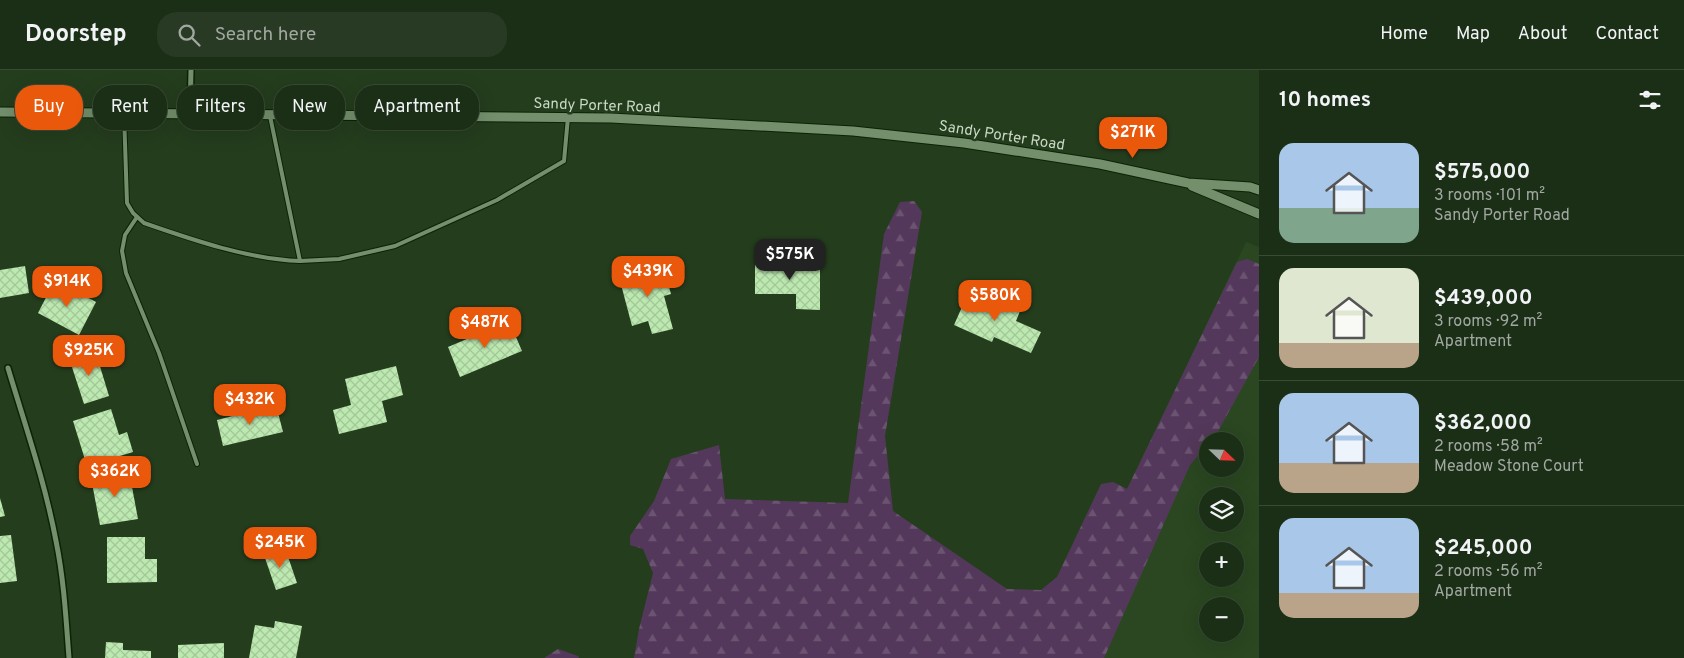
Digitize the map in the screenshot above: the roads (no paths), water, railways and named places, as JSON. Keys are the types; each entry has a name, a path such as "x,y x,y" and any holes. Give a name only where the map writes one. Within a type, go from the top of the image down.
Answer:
{"street":[{"path":"190,70 190,85"},
{"name":"Sandy Porter Road","path":"0,112 93,113"},
{"name":"Sandy Porter Road","path":"264,115 610,118 834,130 926,138 1100,164 1188,183 1250,187 1259,190"},
{"name":"Sandy Porter Road","path":"1188,183 1259,214"},
{"path":"8,368 42,480 56,540 65,596 69,658"}],"lane":[{"path":"270,115 300,261"},
{"path":"125,130 128,203 132,214 144,223 242,253 279,260 300,261 339,259 395,246 497,200 564,161 568,117"},
{"path":"138,217 125,235 122,251 126,273 158,353 197,464"}]}
